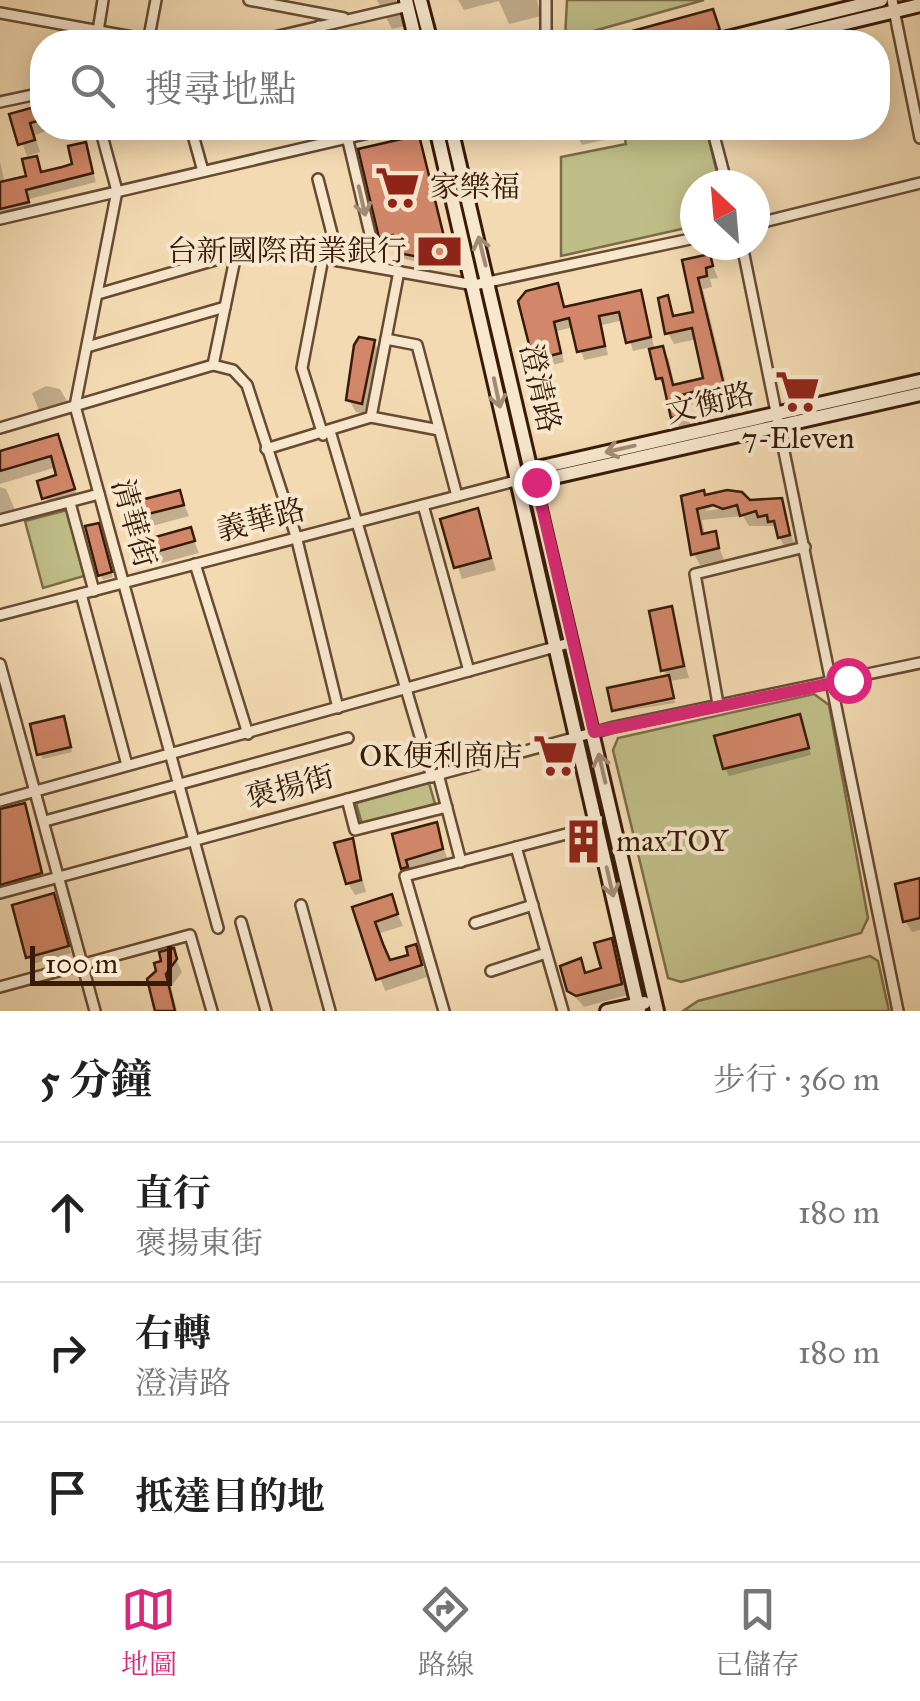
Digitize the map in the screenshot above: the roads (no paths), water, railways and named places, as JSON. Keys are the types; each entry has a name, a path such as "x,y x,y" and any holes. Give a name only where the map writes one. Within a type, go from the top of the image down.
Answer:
{"main road":[{"path":"760,30 881,0"},
{"path":"412,2 415,30"},
{"path":"412,2 425,30"},
{"path":"809,30 892,6 920,4"},
{"name":"澄清路","path":"439,140 639,1008"},
{"name":"澄清路","path":"454,140 656,1006"},
{"name":"文衡路","path":"535,476 778,420 920,381"},
{"name":"文衡路","path":"778,420 920,394"},
{"name":"義華路","path":"515,481 535,476"},
{"path":"607,1011 656,1006"}],"street":[{"path":"98,30 103,0"},
{"path":"150,30 156,0"},
{"path":"249,0 349,19"},
{"path":"546,0 546,30"},
{"path":"302,30 412,2"},
{"path":"892,6 920,138"},
{"path":"0,12 93,30"},
{"path":"319,26 320,30"},
{"path":"0,102 30,96"},
{"name":"清華街","path":"103,140 117,191 76,406 218,928"},
{"path":"195,140 202,170"},
{"path":"0,219 316,140"},
{"path":"348,140 375,255 374,267"},
{"path":"715,140 724,170"},
{"path":"318,178 339,261"},
{"path":"770,220 920,183"},
{"path":"98,294 236,254 249,245 474,285 680,241"},
{"path":"213,365 236,254"},
{"path":"323,258 302,368 359,522 405,691 447,806 462,862"},
{"path":"745,260 898,1011"},
{"path":"371,417 398,271"},
{"path":"87,347 225,307"},
{"path":"386,339 417,345 457,496"},
{"path":"0,428 213,365 233,370 247,385 296,536 338,708"},
{"path":"266,450 371,417 440,430"},
{"name":"義華路","path":"0,615 515,481"},
{"path":"0,520 100,494"},
{"path":"70,503 94,591"},
{"path":"423,505 469,672"},
{"path":"718,704 695,574 804,548"},
{"path":"195,564 248,734"},
{"path":"81,594 126,765"},
{"path":"0,800 572,642"},
{"name":"褒揚街","path":"0,893 594,732 920,663"},
{"path":"0,664 95,1011"},
{"path":"44,822 348,738"},
{"path":"347,798 355,830 447,806"},
{"path":"444,1011 405,876 597,826"},
{"path":"516,846 563,1011"},
{"path":"475,924 532,904"},
{"path":"301,905 330,1011"},
{"path":"241,922 266,1011"},
{"path":"0,986 190,935 212,1011"},
{"path":"490,971 546,953"}],"place":[{"name":"家樂福","path":"397,187"},
{"name":"台新國際商業銀行","path":"440,251"},
{"name":"7-Eleven","path":"798,391"},
{"name":"OK便利商店","path":"556,756"},
{"name":"maxTOY","path":"583,841"}]}
